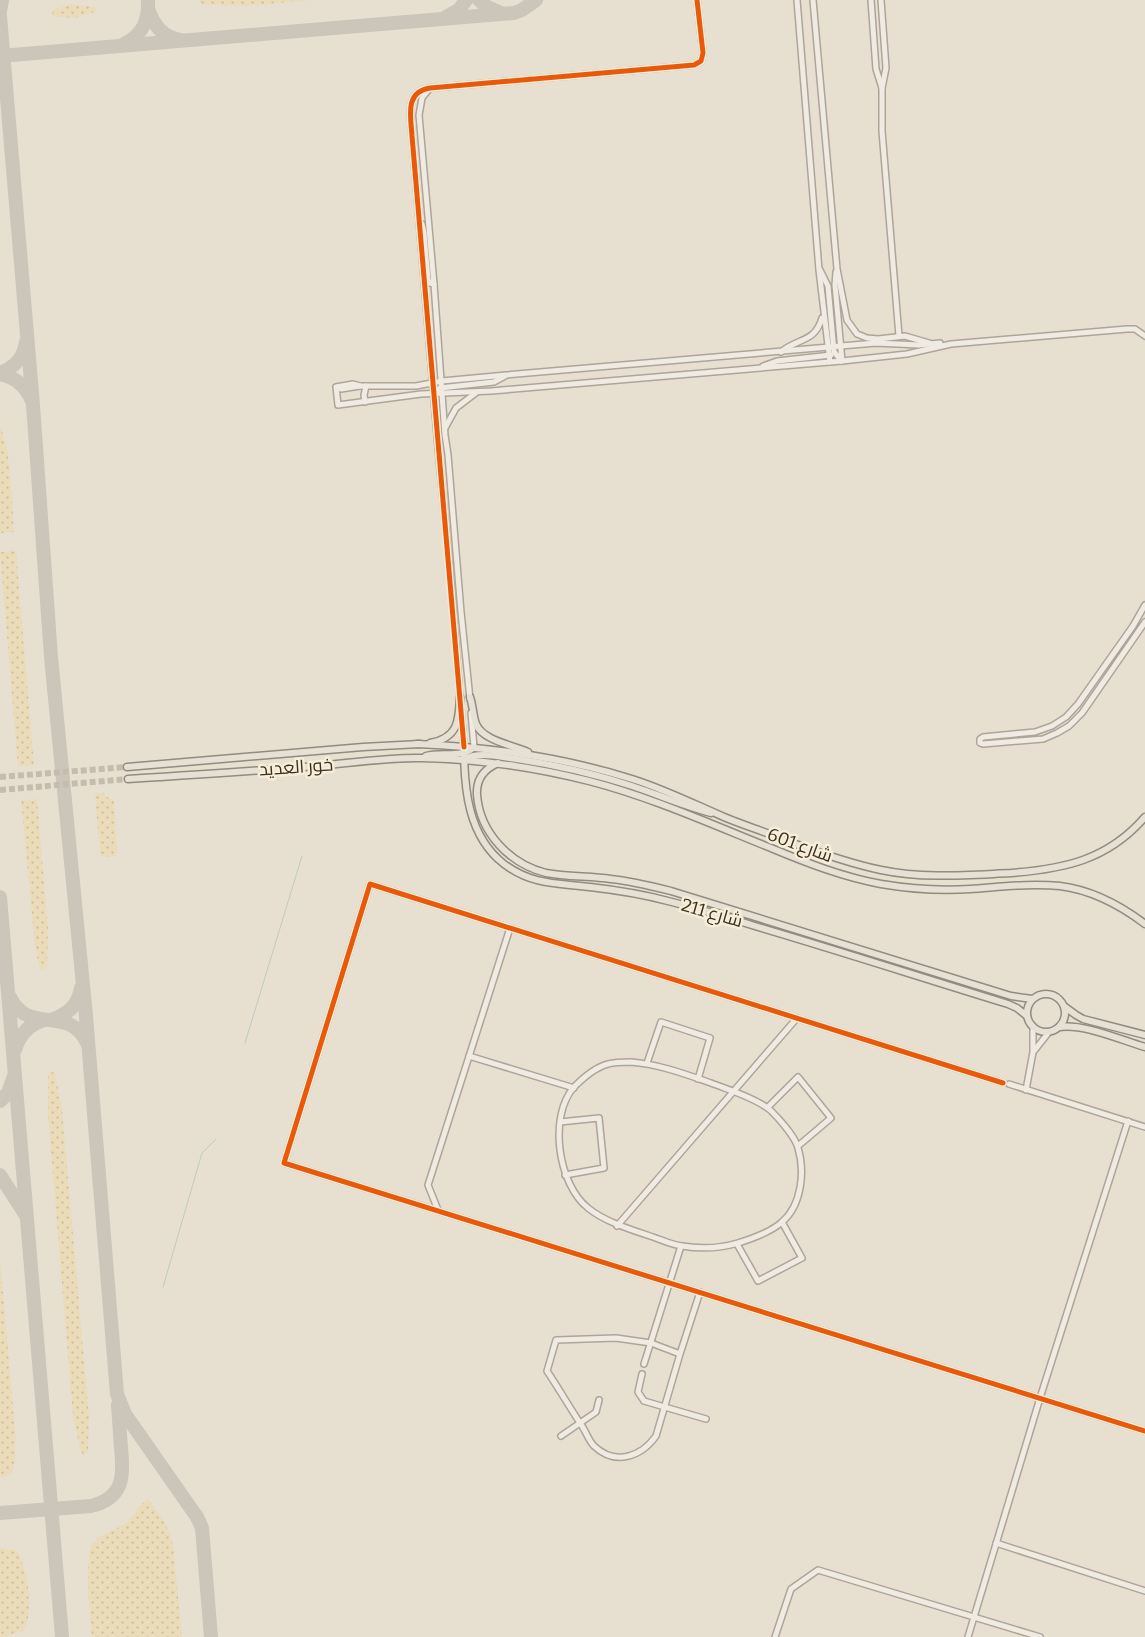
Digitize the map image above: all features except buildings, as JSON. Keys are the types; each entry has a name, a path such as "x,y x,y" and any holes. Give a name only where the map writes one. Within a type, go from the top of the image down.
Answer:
{"main road":[{"path":"127,767 417,744 442,740 453,732 458,718 460,697"},
{"path":"470,697 476,722 483,734 534,755"},
{"path":"417,744 474,756 519,760 568,769 613,780 694,809 724,817"},
{"path":"464,753 474,747"},
{"name":"شارع 601","path":"474,747 534,755 594,768 685,798 724,817 847,862 881,870 928,876 966,876 1055,868 1085,860 1102,852 1130,833 1145,817"},
{"name":"خور العديد","path":"128,780 420,758 436,753 464,753"},
{"name":"شارع 601","path":"464,753 499,763 583,780 628,793 813,865 862,880 891,886 952,890 1016,886 1061,886 1090,893 1121,907 1145,924"},
{"name":"شارع 211","path":"464,753 469,804 476,828 483,842 494,854 519,873 548,883 626,892 683,905 813,943 1008,1004 1027,1016"},
{"name":"شارع 211","path":"499,763 487,769 479,779 476,790 479,808 485,825 494,839 512,857 526,865 548,873 613,879 671,891 1016,998 1032,999"},
{"path":"1145,1035 1083,1019 1065,1007 1059,998 1052,994 1041,994 1032,999 1028,1007 1027,1016 1038,1030 1049,1032 1059,1027 1080,1027 1145,1047"},
{"path":"1059,1027 1065,1018 1065,1007"}],"street":[{"path":"464,753 410,108 414,96 426,89 694,65 701,60 703,53 697,0"},
{"path":"797,0 823,312 832,350 842,362"},
{"path":"813,0 837,269 845,315 853,330 862,336 872,339 899,336 916,338 932,344"},
{"path":"871,0 875,65 882,88"},
{"path":"881,0 886,63 882,88 882,131 899,336"},
{"path":"426,89 422,98 419,115 442,382 444,428 449,462 474,747"},
{"path":"420,219 424,229 428,279 430,283 434,284"},
{"path":"837,269 835,285 842,362"},
{"path":"761,368 777,361 828,355 832,350 828,286 819,270"},
{"path":"781,352 812,335 821,323 823,312"},
{"path":"506,375 494,382 434,394 406,395 338,405 336,387 341,389 363,386 416,386 506,375 781,352 832,350 841,347 881,343 951,344 1131,328 1140,331 1145,336"},
{"path":"442,391 478,392 842,362 913,353 951,344"},
{"path":"828,355 830,362"},
{"path":"363,386 365,402"},
{"path":"444,428 456,408 478,392"},
{"path":"1145,604 1133,626 1078,704 1066,717 1043,730 1023,734 983,737 980,739 980,743 1036,740 1050,736 1068,726 1082,712 1145,622"},
{"path":"1145,1127 370,884 284,1164 438,1210 1145,1431"},
{"path":"438,1210 428,1185 510,928"},
{"path":"617,1226 797,1018"},
{"path":"647,1063 661,1022 710,1038 698,1079"},
{"path":"1026,1090 1034,1052 1033,1026"},
{"path":"1034,1052 1040,1041 1049,1032"},
{"path":"469,1056 574,1088"},
{"path":"647,1063 734,1091 768,1107 785,1126 798,1146 802,1167 801,1186 796,1201 782,1222 763,1234 737,1244 712,1248 681,1246 617,1226 587,1208 573,1190 565,1175 559,1150 560,1122 565,1102 574,1088 591,1073 608,1064 647,1063"},
{"path":"768,1107 798,1077 831,1118 798,1146"},
{"path":"560,1122 598,1118 604,1168 565,1175"},
{"path":"968,1637 1040,1398 1128,1122"},
{"path":"737,1244 758,1281 802,1258 782,1222"},
{"path":"644,1364 681,1246"},
{"path":"680,1354 651,1343 616,1338 556,1340 548,1371 594,1446 608,1455 620,1458 637,1454 650,1445 656,1436 700,1292"},
{"path":"642,1374 638,1392 644,1400 706,1419"},
{"path":"561,1436 596,1412 599,1400"},
{"path":"996,1543 1145,1591"},
{"path":"775,1637 791,1589 818,1570 1040,1637"}],"sand":[{"path":"199,0 313,0 244,6 208,5 200,3"},
{"path":"71,4 95,7 97,10 74,18 52,16 53,10"},
{"path":"0,427 4,436 9,463 14,532 0,533"},
{"path":"16,551 34,765 18,767 0,552"},
{"path":"105,793 106,797 114,799 117,853 115,856 103,857 100,855 95,794"},
{"path":"37,799 48,929 47,966 44,970 40,969 35,946 21,800"},
{"path":"52,1072 55,1073 62,1110 89,1417 88,1453 83,1455 73,1415 48,1116 48,1076"},
{"path":"0,1259 15,1429 15,1461 10,1475 0,1478"},
{"path":"147,1499 151,1502 167,1527 173,1545 182,1637 92,1637 88,1587 91,1549 94,1542 106,1533 127,1522"},
{"path":"0,1548 16,1550 18,1552 25,1570 29,1602 29,1613 24,1631 2,1637 0,1637"}],"waterway":[{"path":"245,1043 302,856"},
{"path":"163,1287 202,1153 216,1139"}],"taxiway":[{"path":"0,11 2,0"},
{"path":"124,44 136,36 144,26 148,0"},
{"path":"446,17 459,10 466,0"},
{"path":"479,0 487,7 501,13"},
{"path":"0,56 514,13 536,0"},
{"path":"148,9 153,20 164,33 180,40"},
{"path":"0,16 33,405 51,657 86,1016 117,1394 125,1414 197,1517 202,1528 211,1637"},
{"path":"0,373 10,368 21,357 26,342"},
{"path":"0,374 19,382 31,399"},
{"path":"0,897 62,1637"},
{"path":"51,1020 67,1012 75,1004 81,988"},
{"path":"10,997 18,1009 28,1015 38,1019 60,1021 70,1025 79,1031 87,1043"},
{"path":"15,1050 25,1031 44,1020"},
{"path":"0,1101 8,1093 14,1076"},
{"path":"0,1175 25,1214"},
{"path":"0,1513 91,1506 110,1498 116,1492 122,1477 118,1405"}],"tunnel":[{"path":"0,777 127,767"},
{"path":"0,790 128,779"}],"cycle path":[{"path":"464,747 410,114 411,106 416,95 422,90 430,88 694,65 701,61 703,53 697,0"},
{"path":"1003,1083 370,884 284,1163 1145,1431"}]}
